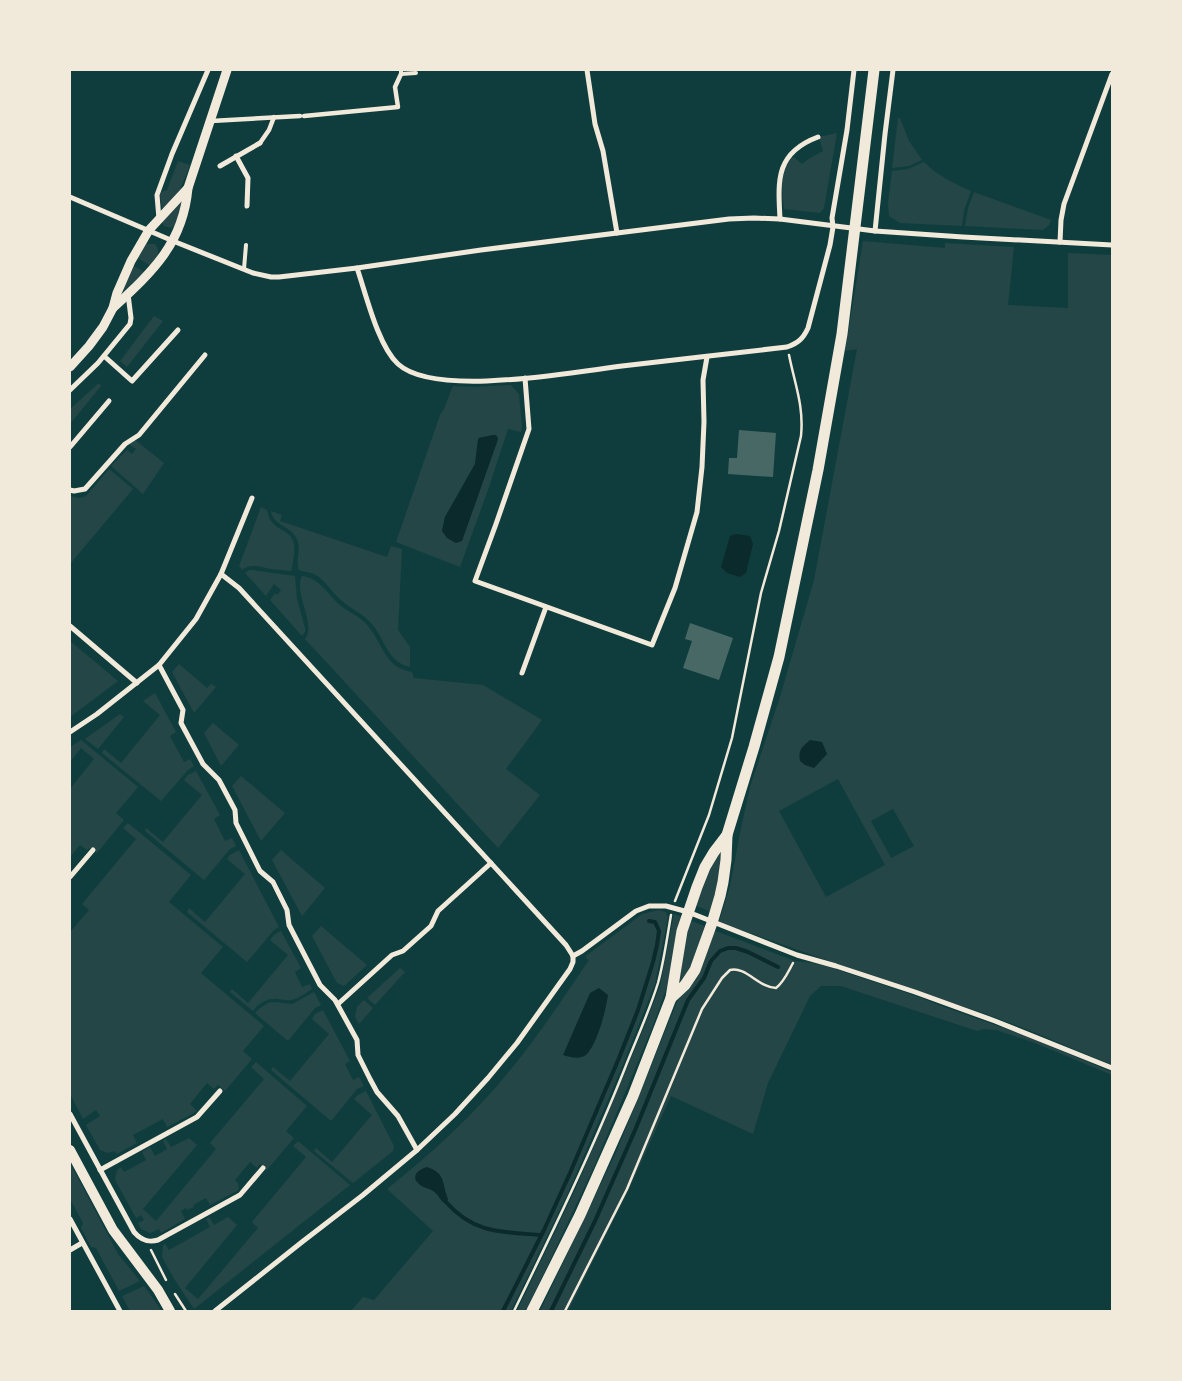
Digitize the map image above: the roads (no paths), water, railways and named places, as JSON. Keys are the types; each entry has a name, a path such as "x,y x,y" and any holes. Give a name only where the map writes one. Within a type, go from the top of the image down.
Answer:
{"main road":[{"path":"670,998 684,985 695,970 712,923 723,882 727,835 779,657 818,470 842,334 874,70"},
{"path":"532,1311 580,1215 633,1096 670,998 682,931 688,912 705,867 727,835"},
{"path":"70,1150 113,1230 158,1290 170,1311"}],"street":[{"path":"159,219 157,195 172,154 208,70"},
{"path":"113,308 144,280 163,258 173,241 187,205 188,188 227,70"},
{"path":"587,70 595,124 603,151 617,233"},
{"path":"357,268 378,330 388,353 399,365 408,371 441,380 471,381 525,378 787,347 804,338 830,245 833,227 832,218 848,130 854,70"},
{"path":"875,231 884,134 893,70"},
{"path":"211,121 302,116 398,107 395,87 401,72"},
{"path":"1060,242 1064,204 1112,74"},
{"path":"220,166 260,143 269,130 274,117"},
{"path":"780,219 778,181 784,165 788,157 797,148 818,137"},
{"path":"236,156 248,178 247,206"},
{"path":"70,367 103,327 113,308 117,293 131,260 149,230 188,188"},
{"path":"70,197 253,273 271,277 357,268 481,250 729,219 754,218 780,219 875,231 1112,244"},
{"path":"70,390 104,356 130,324 128,294"},
{"path":"104,356 132,381 178,330"},
{"path":"70,490 85,489 126,444 138,435 205,355"},
{"path":"525,378 529,429 475,581 652,645 675,588 697,512 702,467 703,380 707,357"},
{"path":"70,447 109,401"},
{"path":"70,732 159,665 196,619 220,574 252,498"},
{"path":"215,1311 363,1195 455,1114 517,1043 570,969 573,956 566,945 239,588 220,574"},
{"path":"522,673 546,607"},
{"path":"70,626 137,683"},
{"path":"159,665 183,710 181,723 203,764 219,780 235,810 236,823 260,871 273,882 287,910 289,925 320,985 338,1004 357,1040 358,1055 377,1092 398,1116 416,1150"},
{"path":"70,877 93,850"},
{"path":"338,1004 392,955 403,951 431,926 438,911 491,863"},
{"path":"573,956 636,911 649,906 666,906 688,912 797,955 994,1020 1112,1068"},
{"path":"100,1170 196,1117 220,1091"},
{"path":"70,1114 134,1232 138,1237 147,1241 158,1240 240,1195 263,1168"},
{"path":"70,1130 77,1127"},
{"path":"70,1219 120,1311"},
{"path":"70,1250 82,1243"}],"lane":[{"path":"401,72 416,73"},
{"path":"244,269 246,244"}],"waterway":[{"path":"503,1311 544,1230 570,1173 638,1010 653,962 659,931 655,922 649,921"},
{"path":"551,1311 595,1221 636,1128 688,1000 704,978 711,961 720,951 736,948 778,967"},
{"path":"446,1202 467,1220 478,1226 501,1232 541,1235"}]}
